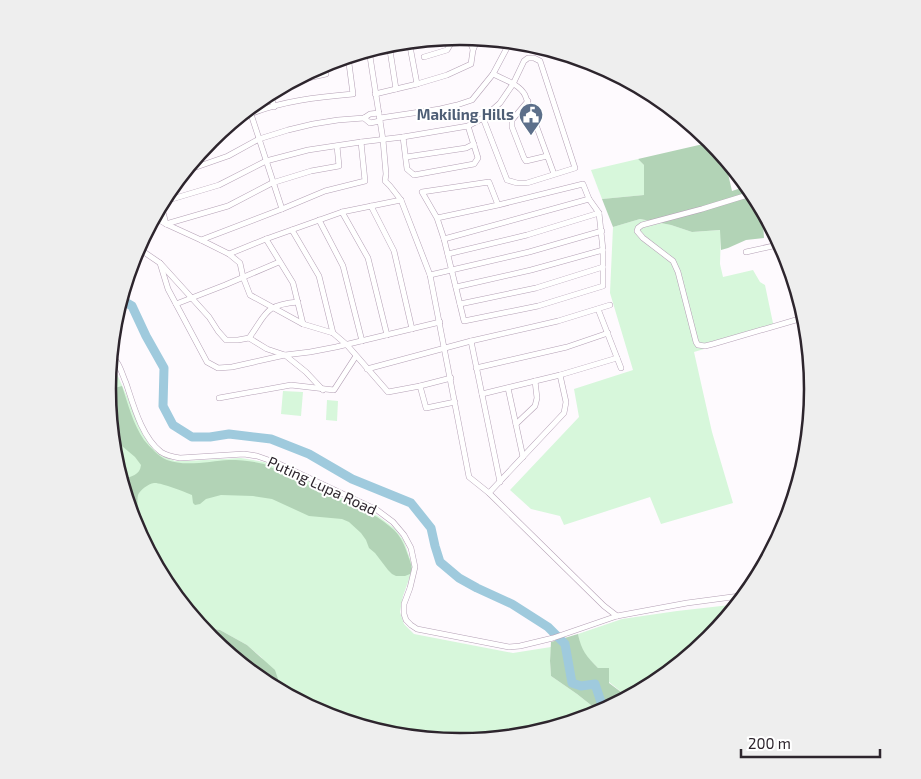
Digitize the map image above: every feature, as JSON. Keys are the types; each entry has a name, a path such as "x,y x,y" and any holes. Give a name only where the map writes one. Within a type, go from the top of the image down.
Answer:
{"street":[{"path":"424,57 447,50 450,45"},
{"path":"471,45 473,50"},
{"path":"375,94 447,75 471,64 475,46"},
{"path":"364,118 370,122 379,117 440,109 472,100 494,74 507,48"},
{"path":"410,49 416,84"},
{"path":"390,53 396,89"},
{"path":"370,57 383,140 385,181 401,200 430,275 469,477 489,493 604,606 617,616 736,596"},
{"path":"173,200 219,185 266,161 308,150 468,126 483,118 500,103 513,84 524,61 528,58 540,61 575,168 526,183 507,180 483,118"},
{"path":"260,109 307,99 352,94 349,63"},
{"path":"494,74 522,89 554,174"},
{"path":"272,101 274,107"},
{"path":"528,101 512,120 512,127 526,161 548,156"},
{"path":"197,167 228,156 259,139 314,124 364,118 370,114 379,117"},
{"path":"251,116 282,209"},
{"path":"403,137 407,169 414,176 474,164 478,158 468,126"},
{"path":"201,240 326,191 365,181 361,142"},
{"path":"406,157 466,148 474,144"},
{"path":"166,224 228,206 272,183 311,171 339,166 337,146"},
{"path":"437,218 498,205 583,184 589,199 599,213 602,231 603,286 538,306 464,321 444,239 437,218 422,192 489,182 498,205"},
{"path":"745,196 712,207 642,224 637,231 643,238 673,261 676,266 698,345 713,344 797,319"},
{"path":"444,239 589,199"},
{"path":"229,254 342,212 401,200"},
{"path":"370,206 394,251 412,329"},
{"path":"342,212 368,258 387,335"},
{"path":"448,254 526,235 599,213"},
{"path":"164,214 166,224"},
{"path":"319,220 343,266 362,341"},
{"path":"160,221 229,254 240,263 250,295 302,324 333,333 347,345 388,392 451,378"},
{"path":"292,230 319,276 333,333"},
{"path":"430,275 529,252 602,231"},
{"path":"266,239 293,283 302,324"},
{"path":"746,252 773,246"},
{"path":"456,287 531,270 603,250"},
{"path":"145,253 160,263 209,317 226,340 249,338 267,349 285,355 306,372 323,390"},
{"path":"176,304 279,262"},
{"path":"160,263 168,289 207,362 218,368 347,345 440,322"},
{"path":"460,304 536,288 603,267"},
{"path":"249,338 264,314 272,307 298,302"},
{"path":"367,369 558,321 610,305"},
{"path":"598,309 621,368"},
{"path":"476,368 566,347 608,333"},
{"path":"471,342 500,482"},
{"path":"219,398 291,385 334,390 356,356"},
{"path":"482,394 560,375 616,358"},
{"name":"Puting Lupa Road","path":"117,363 134,409 144,429 161,452 180,458 244,454 257,456 377,510 393,522 404,535 411,548 414,560 414,575 404,604 404,614 406,620 417,629 509,647 553,638 617,616"},
{"path":"489,493 564,414 566,402 560,375"},
{"path":"516,424 535,406 538,398 535,381"},
{"path":"420,386 426,408 455,402"},
{"path":"508,388 523,457"}],"green space":[{"path":"702,144 728,172 732,191 740,188 743,197 747,198 763,225 764,238 746,240 721,250 720,230 692,232 671,225 640,219 613,227 602,199 644,195 644,165 638,159"},
{"path":"638,159 644,165 644,195 602,199 591,170"},
{"path":"640,219 671,225 692,232 721,230 720,264 723,277 753,270 760,282 765,285 774,328 694,352 712,432 733,503 661,524 650,497 564,525 560,516 531,509 510,490 579,417 574,389 633,370 610,293 613,227"},
{"path":"117,374 146,439 162,456 175,461 241,458 264,462 296,475 378,516 394,528 404,541 413,568 403,596 400,612 404,624 414,634 513,653 551,647 551,676 594,707 550,722 505,731 460,734 416,731 393,727 350,716 288,688 278,682 278,679 261,657 247,645 220,630 213,629 201,617 174,581 162,562 142,521 128,479 119,434"},
{"path":"122,386 140,434 161,457 182,463 233,460 264,464 377,517 401,538 411,564 410,574 396,576 392,574 369,548 361,533 349,522 342,519 309,516 272,499 253,496 221,495 206,499 200,504 195,505 192,495 154,483 140,491 137,507 128,477 139,471 141,465 121,444 116,388"},
{"path":"283,391 303,392 301,416 281,414"},
{"path":"327,400 338,401 337,421 326,420"},
{"path":"729,605 688,649 652,676 623,693 609,682 585,655 580,645 578,634 622,619"},
{"path":"213,629 220,630 247,645 275,670 278,682 251,663 233,649"},
{"path":"578,634 581,645 588,657 598,668 609,668 609,683 623,693 594,707 551,676 551,642"}],"waterway":[{"path":"127,303 132,306 164,368 163,406 173,425 192,437 229,434 271,439 309,454 352,479 411,503 431,528 440,562 459,578 512,604 548,627 565,644 572,683 581,686 595,684 602,703"}],"place":[{"name":"Makiling Hills","path":"531,136"}]}
